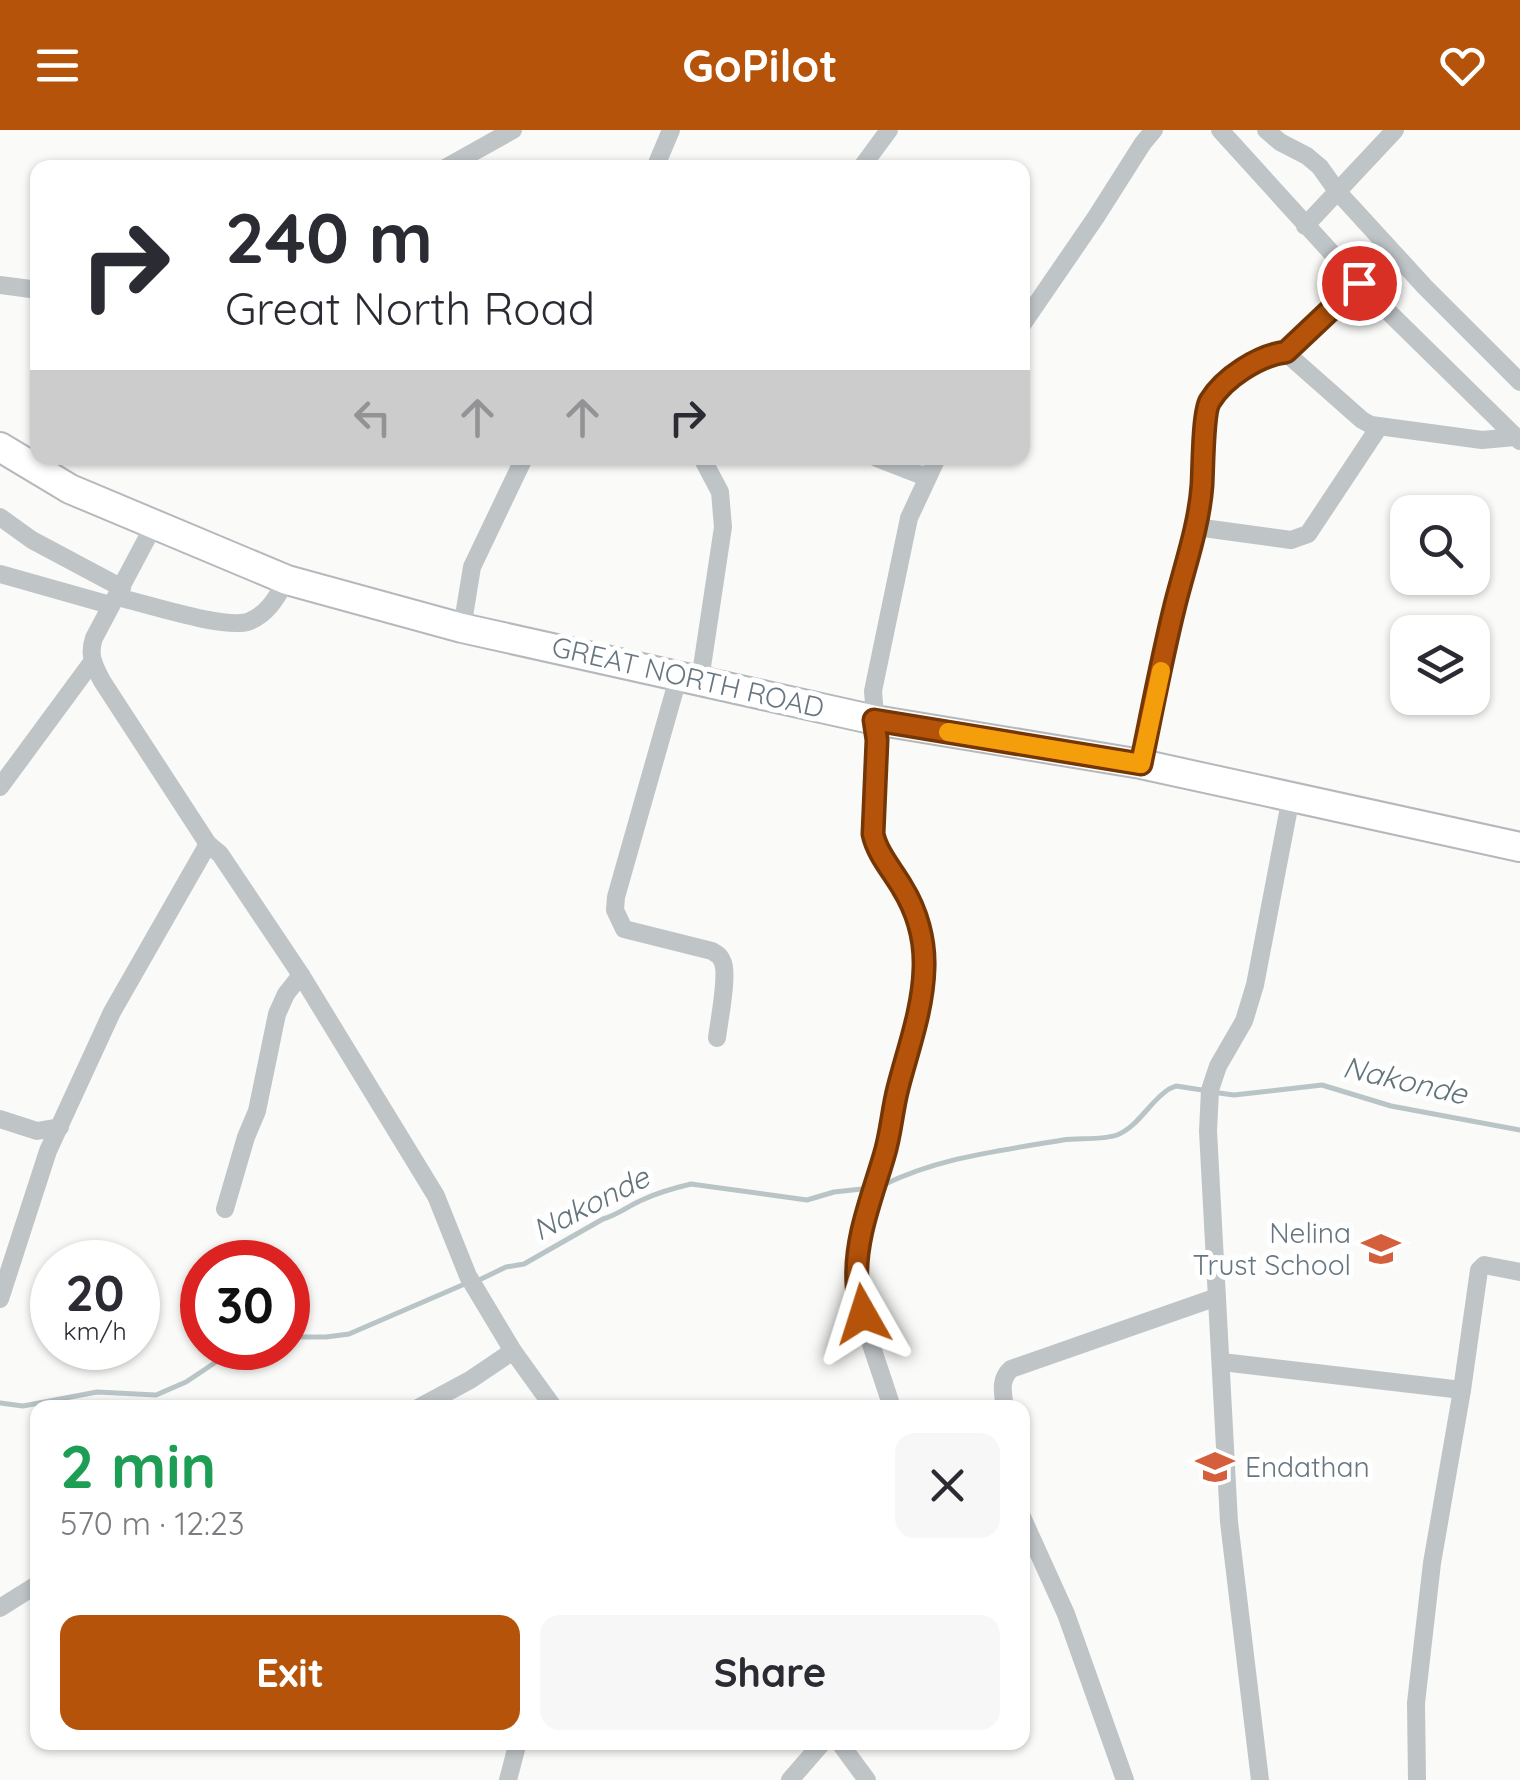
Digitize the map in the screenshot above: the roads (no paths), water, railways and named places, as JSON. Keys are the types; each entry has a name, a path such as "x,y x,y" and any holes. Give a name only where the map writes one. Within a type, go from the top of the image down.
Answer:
{"highway":[{"name":"GREAT NORTH ROAD","path":"0,447 30,465"},
{"name":"GREAT NORTH ROAD","path":"31,465 70,488 287,580 462,628 874,720 1141,764 1520,847"}],"street":[{"path":"459,160 514,130"},
{"path":"658,160 671,130"},
{"path":"867,160 890,130"},
{"path":"1030,314 1154,130"},
{"path":"1220,130 1359,283 1516,433"},
{"path":"1266,130 1316,163 1425,287 1520,382"},
{"path":"1305,226 1395,130"},
{"path":"1141,764 1200,507 1205,414 1210,401 1228,380 1272,354 1286,352 1359,283"},
{"path":"0,285 30,289"},
{"path":"1286,352 1362,420 1379,428 1482,440 1516,433"},
{"path":"1196,527 1291,540 1302,538 1379,428"},
{"path":"462,628 472,567 521,465"},
{"path":"706,465 720,492 722,527 689,677 615,910 624,930 712,951 723,960 717,1038"},
{"path":"895,465 926,477"},
{"path":"890,1400 863,1314 857,1284 859,1253 867,1208 886,1154 919,1010 924,946 915,913 873,834 877,740 873,690 909,518 933,465"},
{"path":"0,517 116,597"},
{"path":"154,524 90,649 92,662 208,844 220,854 301,975 436,1196 468,1276 548,1400"},
{"path":"0,574 238,624 263,613 287,580"},
{"path":"0,787 92,662"},
{"path":"1260,1780 1230,1522 1208,1130 1210,1090 1248,1008 1291,797"},
{"path":"0,1299 48,1151 112,1012 208,844"},
{"path":"225,1210 259,1104 277,1014 301,975"},
{"path":"0,1119 37,1131 60,1127"},
{"path":"1416,1780 1416,1703 1432,1563 1479,1270 1484,1265 1520,1272"},
{"path":"1004,1400 1002,1387 1011,1369 1218,1297"},
{"path":"433,1400 513,1351"},
{"path":"1222,1362 1462,1390"},
{"path":"1030,1535 1066,1614 1125,1780"},
{"path":"0,1608 30,1589"},
{"path":"508,1780 516,1750"},
{"path":"790,1780 816,1750"},
{"path":"845,1750 866,1780"}],"waterway":[{"name":"Nakonde","path":"1219,1093 1234,1095 1322,1085 1391,1106 1520,1130"},
{"name":"Nakonde","path":"881,1186 925,1168 970,1156 1117,1135 1132,1126 1169,1089 1176,1086 1202,1090"},
{"name":"Nakonde","path":"477,1281 506,1267 524,1264 642,1200 691,1184 807,1200 871,1188"},
{"name":"Nakonde","path":"310,1337 349,1334 467,1283"},
{"name":"Nakonde","path":"55,1400 97,1392 156,1395 204,1370"},
{"name":"Nakonde","path":"0,1403 30,1405"}],"place":[{"name":"Nelina Trust School","path":"1381,1249"},
{"name":"Endathan","path":"1215,1467"}]}
